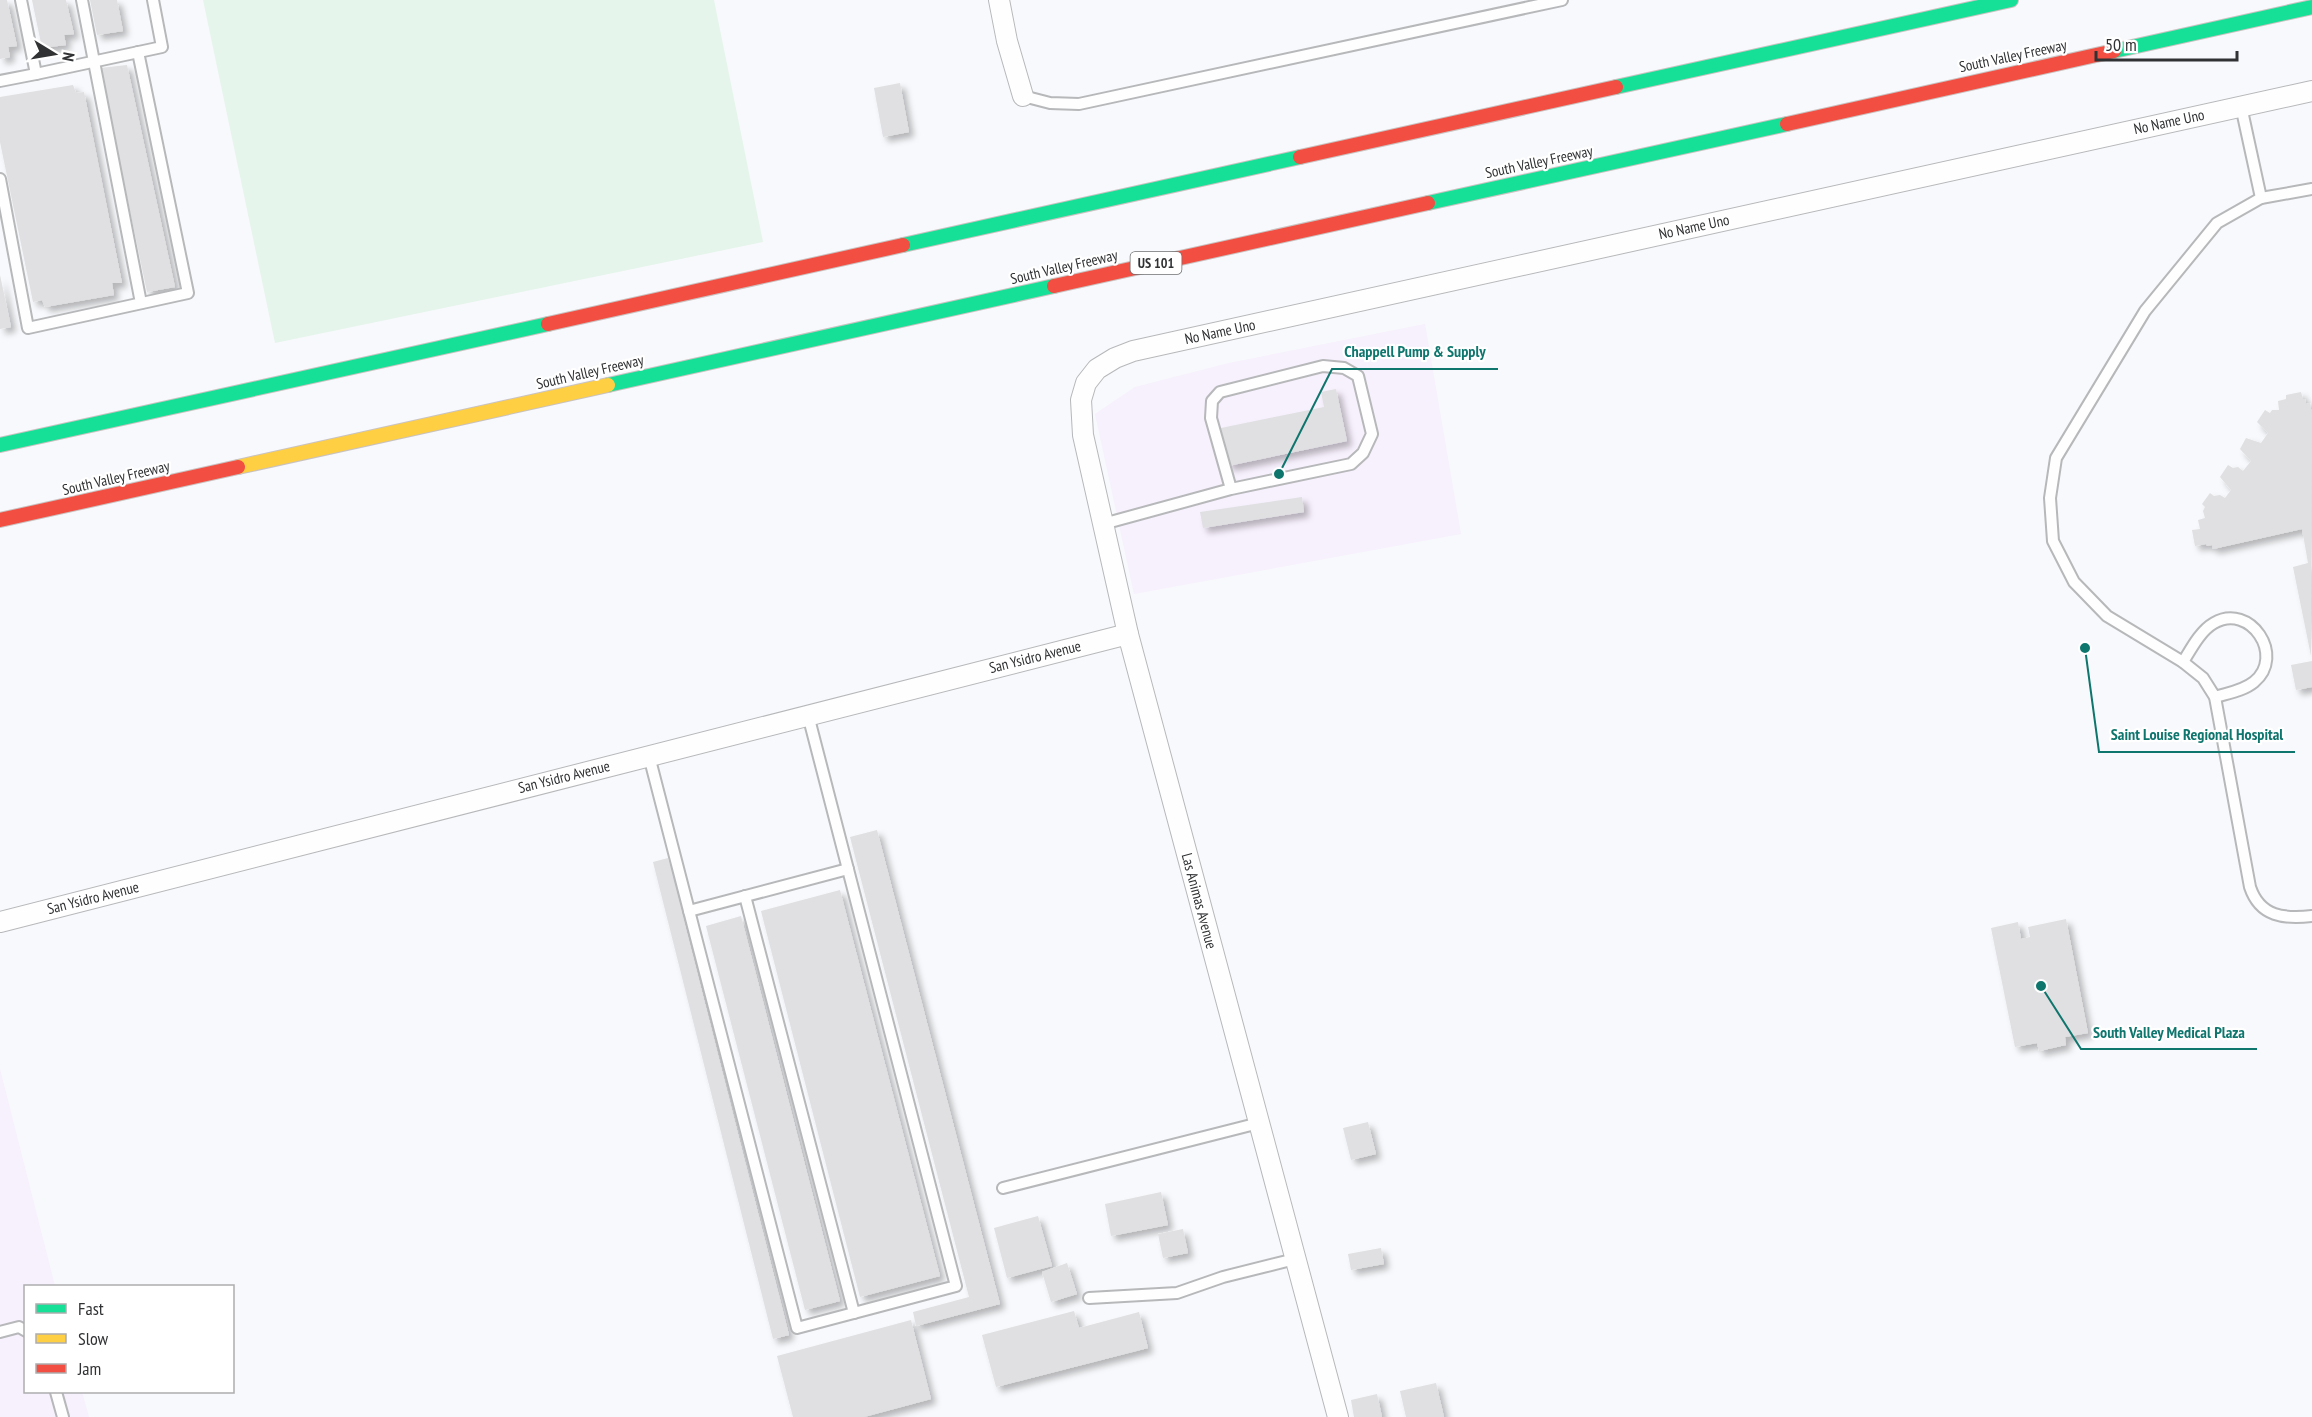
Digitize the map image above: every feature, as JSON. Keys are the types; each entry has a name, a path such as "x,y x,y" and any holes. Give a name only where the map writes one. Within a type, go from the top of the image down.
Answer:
{"highway":[{"path":"0,445 2011,0"},
{"name":"South Valley Freeway","path":"0,520 2312,7"}],"street":[{"path":"999,0 1007,41 1023,96"},
{"name":"No Name Uno","path":"1086,383 1096,369 1133,351 2312,91"},
{"name":"Las Animas Avenue","path":"1086,383 1081,400 1083,435 1128,634 1338,1417"},
{"name":"San Ysidro Avenue","path":"0,922 1128,634"}],"lane":[{"path":"21,0 36,74"},
{"path":"81,0 141,303"},
{"path":"0,81 162,47 153,0"},
{"path":"1023,96 1050,103 1079,104 1562,0"},
{"path":"0,179 28,328 188,293 138,52"},
{"path":"2241,106 2261,198"},
{"path":"2312,189 2261,198 2217,223 2145,311 2056,458 2050,498 2053,541 2074,582 2107,616 2203,678 2215,697 2254,900 2269,913 2290,918 2312,916"},
{"path":"1103,524 1231,489 1351,464 1363,453 1372,434 1358,376 1344,368 1323,366 1220,392 1212,401 1211,418 1231,489"},
{"path":"2182,663 2204,630 2215,622 2227,618 2240,620 2252,625 2261,634 2266,646 2267,659 2263,672 2255,682 2244,689 2215,697"},
{"path":"649,756 796,1328 956,1286 808,715"},
{"path":"689,911 848,869"},
{"path":"745,896 854,1313"},
{"path":"1003,1188 1259,1122"},
{"path":"1089,1298 1177,1293 1223,1277 1295,1259"},
{"path":"0,1332 19,1327 24,1330"},
{"path":"56,1393 63,1417"}],"shaded area":[{"path":"203,0 714,0 763,242 275,343"},
{"path":"1425,324 1461,534 1134,594 1095,414 1135,387 1229,363"},
{"path":"0,1069 55,1285 24,1285 24,1393 82,1393 89,1417 0,1417"}],"building":[{"path":"0,0 7,0 17,46 8,47 10,57 0,59"},
{"path":"32,0 66,0 74,34 64,35 66,45 42,48"},
{"path":"90,0 117,0 123,31 97,35"},
{"path":"127,65 175,287 147,292 100,68"},
{"path":"900,83 909,132 883,137 874,88"},
{"path":"73,85 76,93 84,92 122,283 112,283 114,295 45,307 42,300 33,302 0,142 0,97"},
{"path":"0,275 11,327 0,329"},
{"path":"1336,389 1347,441 1228,466 1221,428 1324,407 1321,392"},
{"path":"2301,392 2306,404 2310,403 2312,415 2311,656 2293,567 2308,563 2302,529 2213,549 2212,545 2207,546 2206,544 2195,546 2192,530 2200,529 2198,520 2205,518 2203,511 2205,507 2202,504 2210,493 2225,498 2231,490 2220,477 2228,465 2233,468 2238,467 2243,471 2251,461 2240,449 2246,438 2261,443 2268,433 2257,422 2265,410 2270,413 2272,410 2279,410 2278,401 2286,399 2286,395"},
{"path":"1302,497 1304,512 1203,528 1200,512"},
{"path":"2312,661 2312,687 2296,690 2291,665"},
{"path":"877,830 1000,1304 916,1326 913,1312 969,1297 850,837"},
{"path":"668,858 789,1335 773,1339 653,862"},
{"path":"840,890 940,1276 860,1297 761,911"},
{"path":"741,916 840,1301 805,1310 706,926"},
{"path":"2066,919 2088,1033 2065,1037 2066,1045 2039,1051 2037,1043 2015,1047 1991,928 2018,922 2021,939 2030,937 2028,927"},
{"path":"1368,1122 1376,1154 1351,1160 1343,1128"},
{"path":"1161,1192 1168,1225 1111,1236 1105,1204"},
{"path":"1038,1216 1052,1266 1007,1278 994,1228"},
{"path":"1183,1229 1188,1253 1163,1258 1158,1234"},
{"path":"1381,1248 1384,1264 1351,1270 1348,1254"},
{"path":"1067,1263 1077,1294 1051,1302 1042,1272"},
{"path":"1074,1311 1079,1328 1139,1312 1148,1348 996,1387 982,1335"},
{"path":"911,1320 931,1399 864,1417 793,1417 777,1356"},
{"path":"1436,1383 1444,1417 1406,1417 1400,1391"},
{"path":"1377,1394 1382,1417 1354,1417 1351,1400"}],"traffic: fast":[{"path":"1616,87 2011,0"},
{"path":"2114,51 2312,7"},
{"path":"1428,203 1787,124"},
{"path":"903,245 1300,157"},
{"path":"608,385 1054,286"},
{"path":"0,445 548,324"}],"traffic: slow":[{"path":"238,467 608,385"}],"traffic: jam":[{"path":"1787,124 2114,51"},
{"path":"1300,157 1616,87"},
{"path":"1054,286 1428,203"},
{"path":"548,324 903,245"},
{"path":"0,520 238,467"}],"place":[{"name":"Chappell Pump & Supply","path":"1279,474"},
{"name":"Saint Louise Regional Hospital","path":"2085,648"},
{"name":"South Valley Medical Plaza","path":"2041,986"}]}
